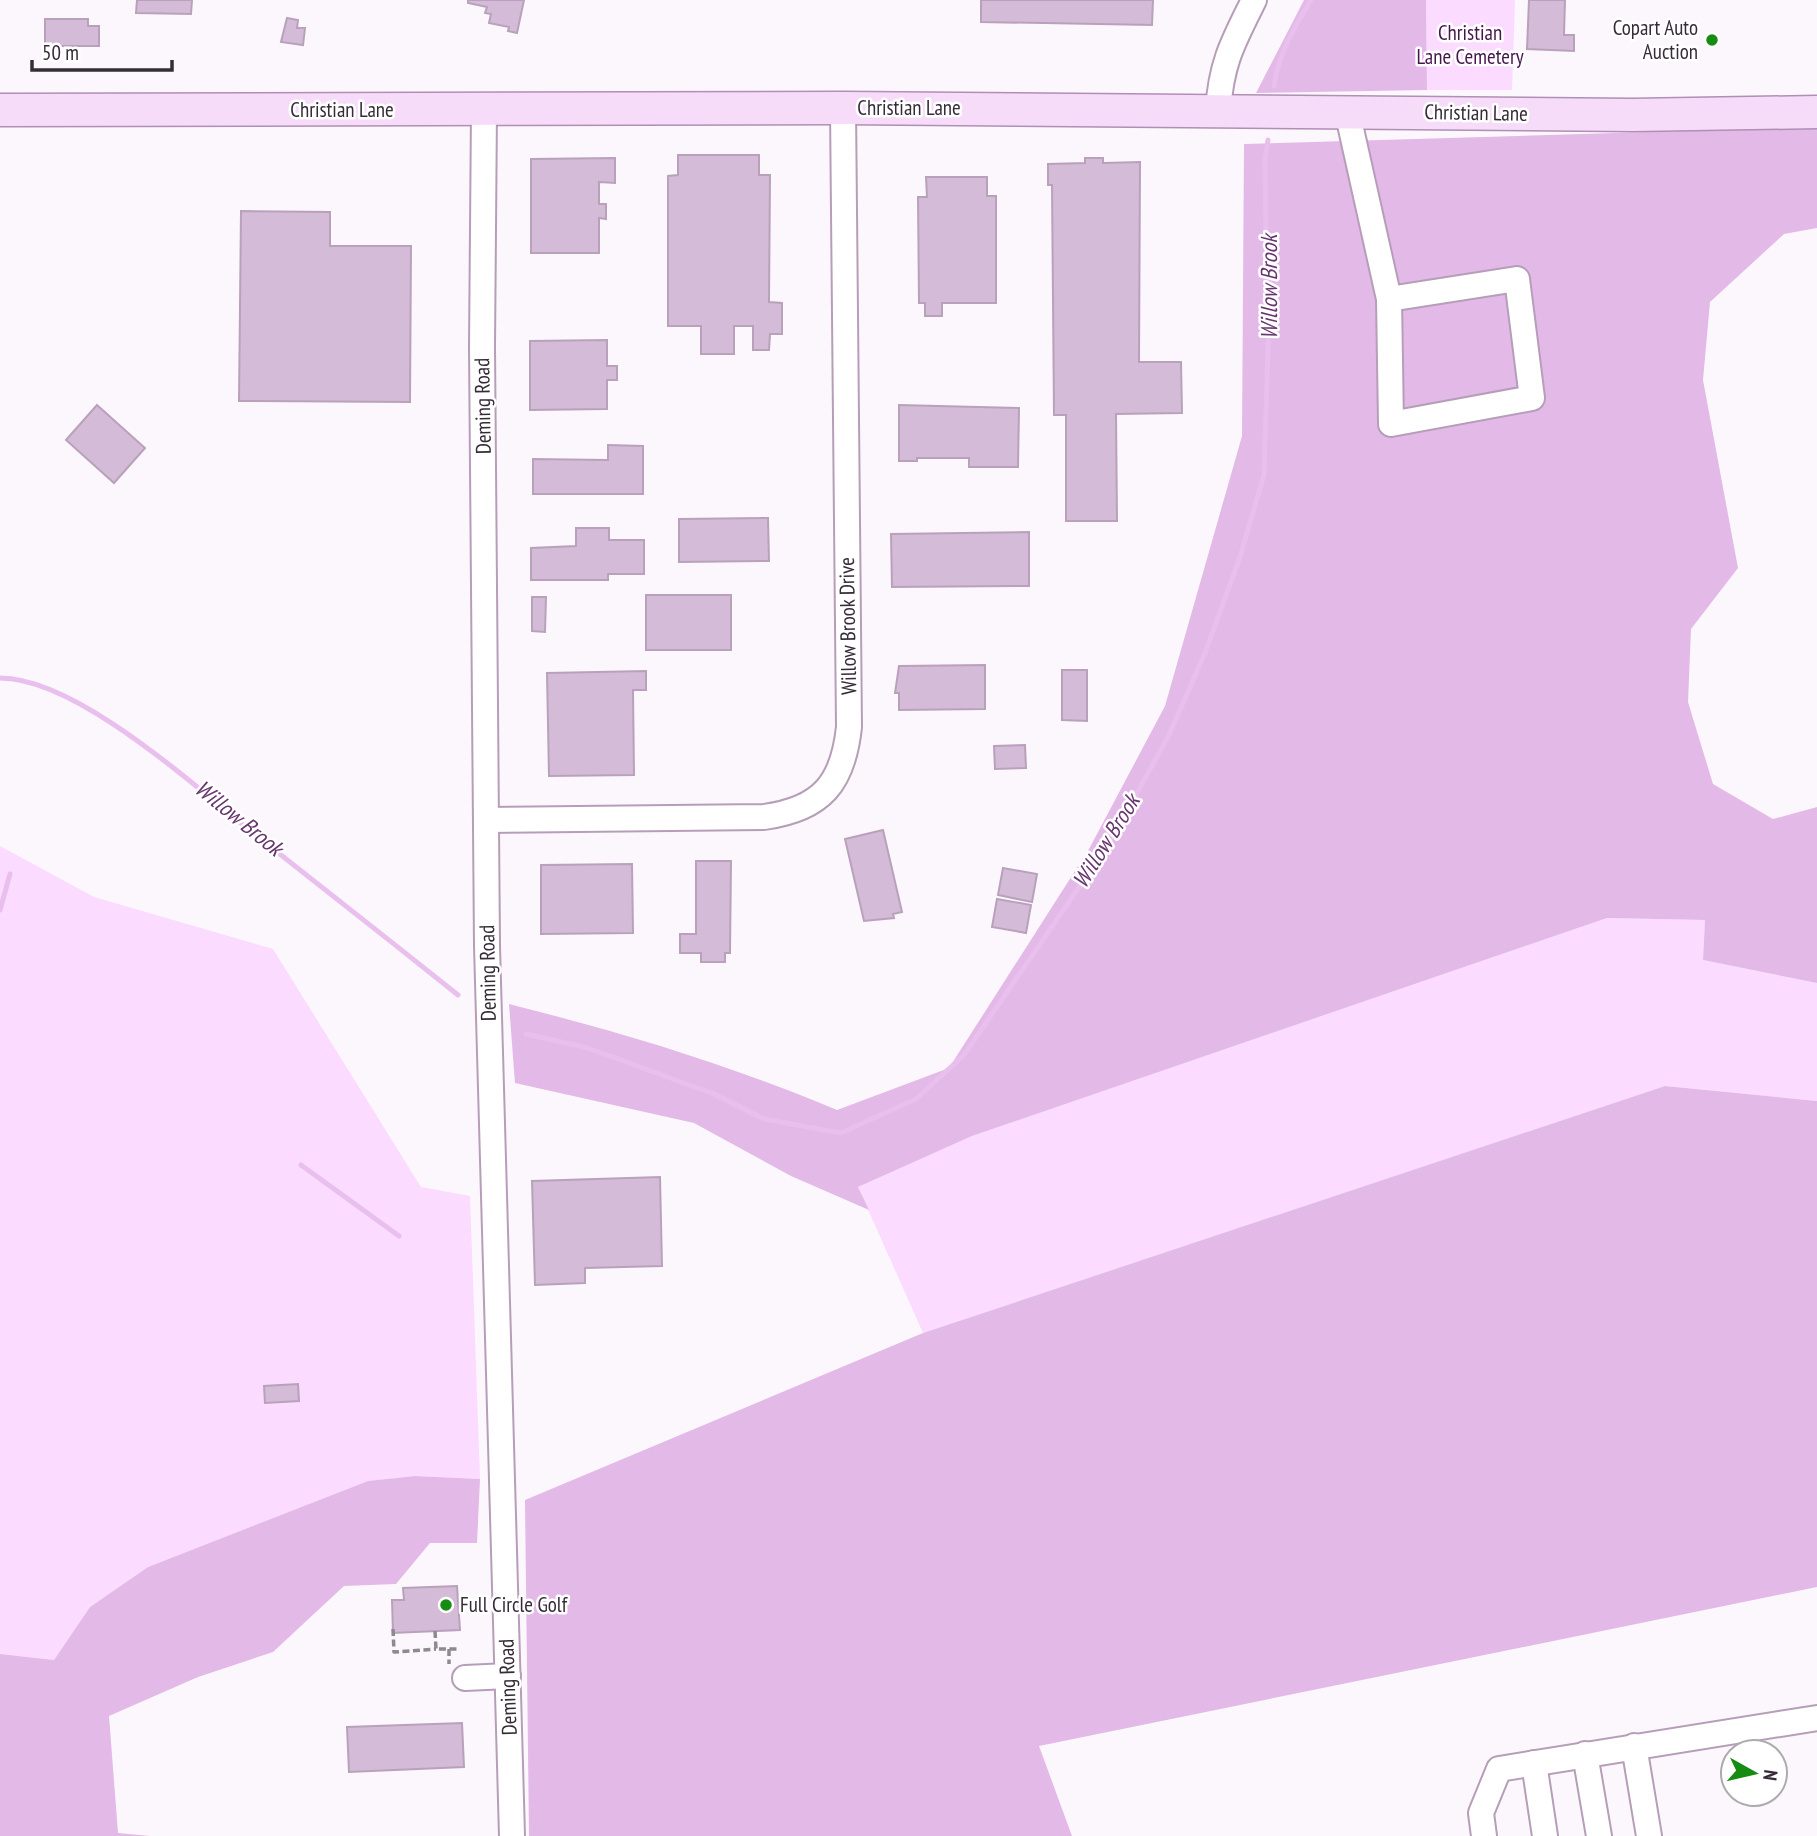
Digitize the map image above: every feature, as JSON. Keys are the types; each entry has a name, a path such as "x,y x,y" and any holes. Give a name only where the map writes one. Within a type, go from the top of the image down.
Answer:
{"main road":[{"name":"Christian Lane","path":"0,110 844,108 1633,115 1817,112"}],"street":[{"path":"1218,111 1222,72 1227,54 1254,0"},
{"name":"Willow Brook Drive","path":"486,820 765,817 807,806 826,792 839,772 846,752 849,727 844,108"},
{"name":"Deming Road","path":"484,110 486,820 497,1354 512,1836"},
{"path":"1348,111 1389,299 1391,424 1532,398 1517,279 1389,299"},
{"path":"465,1678 508,1676"},
{"path":"1484,1836 1481,1813 1499,1769 1817,1718"},
{"path":"1634,1746 1649,1836"},
{"path":"1585,1754 1599,1836"},
{"path":"1534,1763 1545,1836"}],"path":[{"path":"393,1629 394,1651 457,1649"},
{"path":"435,1631 436,1649"}],"green space":[{"name":"Christian Lane Cemetery","path":"1426,0 1515,0 1512,90 1427,90"},
{"path":"0,846 94,897 273,949 421,1187 470,1196 480,1479 415,1476 368,1481 148,1567 90,1607 54,1660 0,1654"},
{"path":"1607,918 1705,920 1703,960 1817,983 1817,1101 1665,1086 923,1333 858,1187 972,1136"}],"shaded area":[{"path":"1304,0 1426,0 1427,90 1256,93"},
{"path":"1817,127 1817,228 1784,234 1710,302 1703,380 1738,568 1691,629 1688,702 1713,784 1773,819 1817,807 1817,983 1703,960 1705,920 1607,918 972,1136 858,1187 869,1210 791,1176 694,1123 515,1083 509,1004 675,1051 756,1078 837,1110 949,1068 1089,849 1165,706 1242,436 1244,144"},
{"path":"1665,1086 1817,1101 1817,1587 1039,1746 1072,1836 529,1836 525,1500 923,1333"},
{"path":"415,1476 480,1479 477,1543 430,1543 396,1584 344,1586 273,1652 198,1677 109,1716 118,1833 150,1836 0,1836 0,1654 54,1660 90,1607 148,1567 368,1481"}],"building":[{"path":"137,0 192,0 191,14 136,13"},
{"path":"468,0 524,0 517,33 508,31 509,27 489,23 491,14 485,13 487,7 468,3"},
{"path":"981,0 1153,0 1152,25 981,22"},
{"path":"1529,0 1565,0 1564,35 1574,35 1574,51 1527,49"},
{"path":"287,18 298,20 297,28 305,28 303,45 281,42"},
{"path":"45,19 88,19 88,26 99,26 99,46 45,46"},
{"path":"678,155 759,155 759,175 770,175 769,302 782,303 782,334 770,334 769,350 753,350 753,326 734,326 734,354 701,354 701,326 668,326 668,176 678,175"},
{"path":"615,158 615,183 599,182 599,204 606,204 606,219 599,218 599,253 531,253 531,159"},
{"path":"1085,158 1103,158 1103,163 1140,162 1139,362 1181,362 1182,413 1116,414 1117,521 1066,521 1066,415 1054,415 1052,185 1048,185 1048,164 1085,163"},
{"path":"926,177 987,177 987,196 996,196 996,303 942,303 942,316 925,316 925,303 919,303 918,197 927,197"},
{"path":"241,211 330,212 330,246 411,246 410,402 239,401"},
{"path":"607,340 607,366 617,366 617,380 607,380 607,409 530,410 530,341"},
{"path":"97,405 145,448 114,483 66,440"},
{"path":"899,405 1019,408 1018,467 969,467 969,458 917,458 917,461 899,461"},
{"path":"608,445 643,446 643,494 533,494 533,459 608,460"},
{"path":"768,518 769,561 679,562 679,519"},
{"path":"576,528 609,528 609,540 644,540 644,574 608,574 608,580 531,580 531,548 576,546"},
{"path":"1029,532 1029,586 892,587 891,534"},
{"path":"646,595 731,595 731,650 646,650"},
{"path":"532,597 546,597 545,632 532,631"},
{"path":"985,665 985,709 899,710 899,693 895,693 899,666"},
{"path":"1062,670 1087,670 1087,721 1062,720"},
{"path":"646,671 646,690 633,690 634,775 549,776 547,673"},
{"path":"1025,745 1026,768 995,769 994,746"},
{"path":"883,830 902,912 893,914 894,918 864,921 845,839"},
{"path":"696,861 731,861 730,953 725,953 725,962 701,962 701,953 680,953 680,934 696,934"},
{"path":"632,864 633,933 541,934 541,865"},
{"path":"1003,868 1037,874 1032,902 998,895"},
{"path":"997,899 1031,905 1026,933 992,927"},
{"path":"660,1177 662,1266 585,1268 585,1283 535,1285 532,1181"},
{"path":"298,1384 299,1401 265,1403 264,1386"},
{"path":"457,1586 460,1630 393,1633 392,1600 404,1600 403,1588"},
{"path":"462,1723 464,1767 349,1772 347,1727"}],"waterway":[{"name":"Willow Brook","path":"1274,86 1283,52 1311,0"},
{"name":"Willow Brook","path":"526,1034 588,1048 714,1094 764,1119 841,1133 916,1099 964,1055 1108,845 1168,737 1205,653 1239,560 1264,475 1270,286 1266,235 1265,160 1268,140"},
{"name":"Willow Brook","path":"0,678 31,683 66,697 138,741 458,995"},
{"path":"0,910 10,874"},
{"path":"301,1165 399,1236"}],"place":[{"name":"Copart Auto Auction","path":"1712,40"},
{"name":"Full Circle Golf","path":"446,1605"}]}
